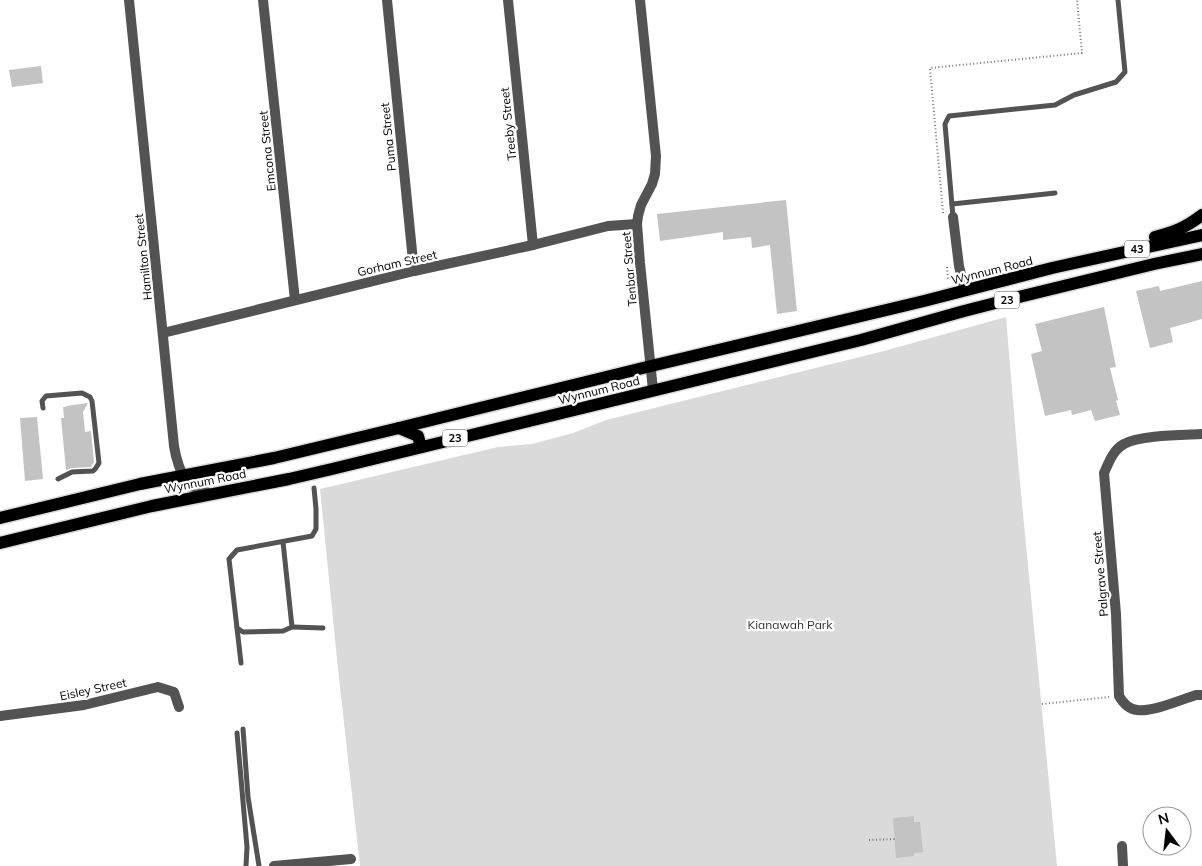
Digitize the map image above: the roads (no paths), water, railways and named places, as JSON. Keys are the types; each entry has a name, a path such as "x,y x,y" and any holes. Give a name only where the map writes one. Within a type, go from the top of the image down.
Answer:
{"main road":[{"name":"23","path":"1096,258 1132,244 1176,231 1202,215"},
{"name":"Wynnum Road","path":"0,518 182,475 274,458 1096,258 1202,234"},
{"name":"Wynnum Road","path":"0,543 152,506 289,479 861,340 964,311 1202,254"},
{"path":"399,428 418,436 421,446"}],"street":[{"name":"Hamilton Street","path":"129,0 175,455 182,475"},
{"name":"Emcona Street","path":"263,0 295,300"},
{"name":"Puma Street","path":"387,0 414,271"},
{"name":"Treeby Street","path":"508,0 533,244"},
{"name":"Tenbar Street","path":"640,0 656,156 655,174 638,216 640,262 653,390"},
{"path":"953,217 964,291"},
{"name":"Gorham Street","path":"163,333 414,271 608,226 638,224"},
{"name":"Palgrave Street","path":"1202,434 1140,439 1124,444 1110,458 1104,473 1116,614 1119,696 1124,705 1136,710 1153,709 1196,695 1202,695"},
{"path":"182,475 188,486 210,494"},
{"name":"Eisley Street","path":"0,716 84,705 158,687 174,692 178,707"},
{"path":"1122,846 1123,866"},
{"path":"274,866 351,858"}],"lane":[{"path":"953,217 945,124 949,116 1055,105 1074,95 1116,82 1125,72 1118,0"},
{"path":"952,204 1055,193"},
{"path":"44,408 42,401 46,396 82,393 92,400 99,463 93,471 72,472 58,479"},
{"path":"241,663 229,559 237,550 312,536 316,528 314,488"},
{"path":"283,542 292,627"},
{"path":"237,628 243,632 283,630 292,627 323,628"},
{"path":"243,729 248,797 259,866"},
{"path":"237,733 247,847 246,866"}],"park label":[{"name":"Kianawah Park","path":"790,624"}]}
